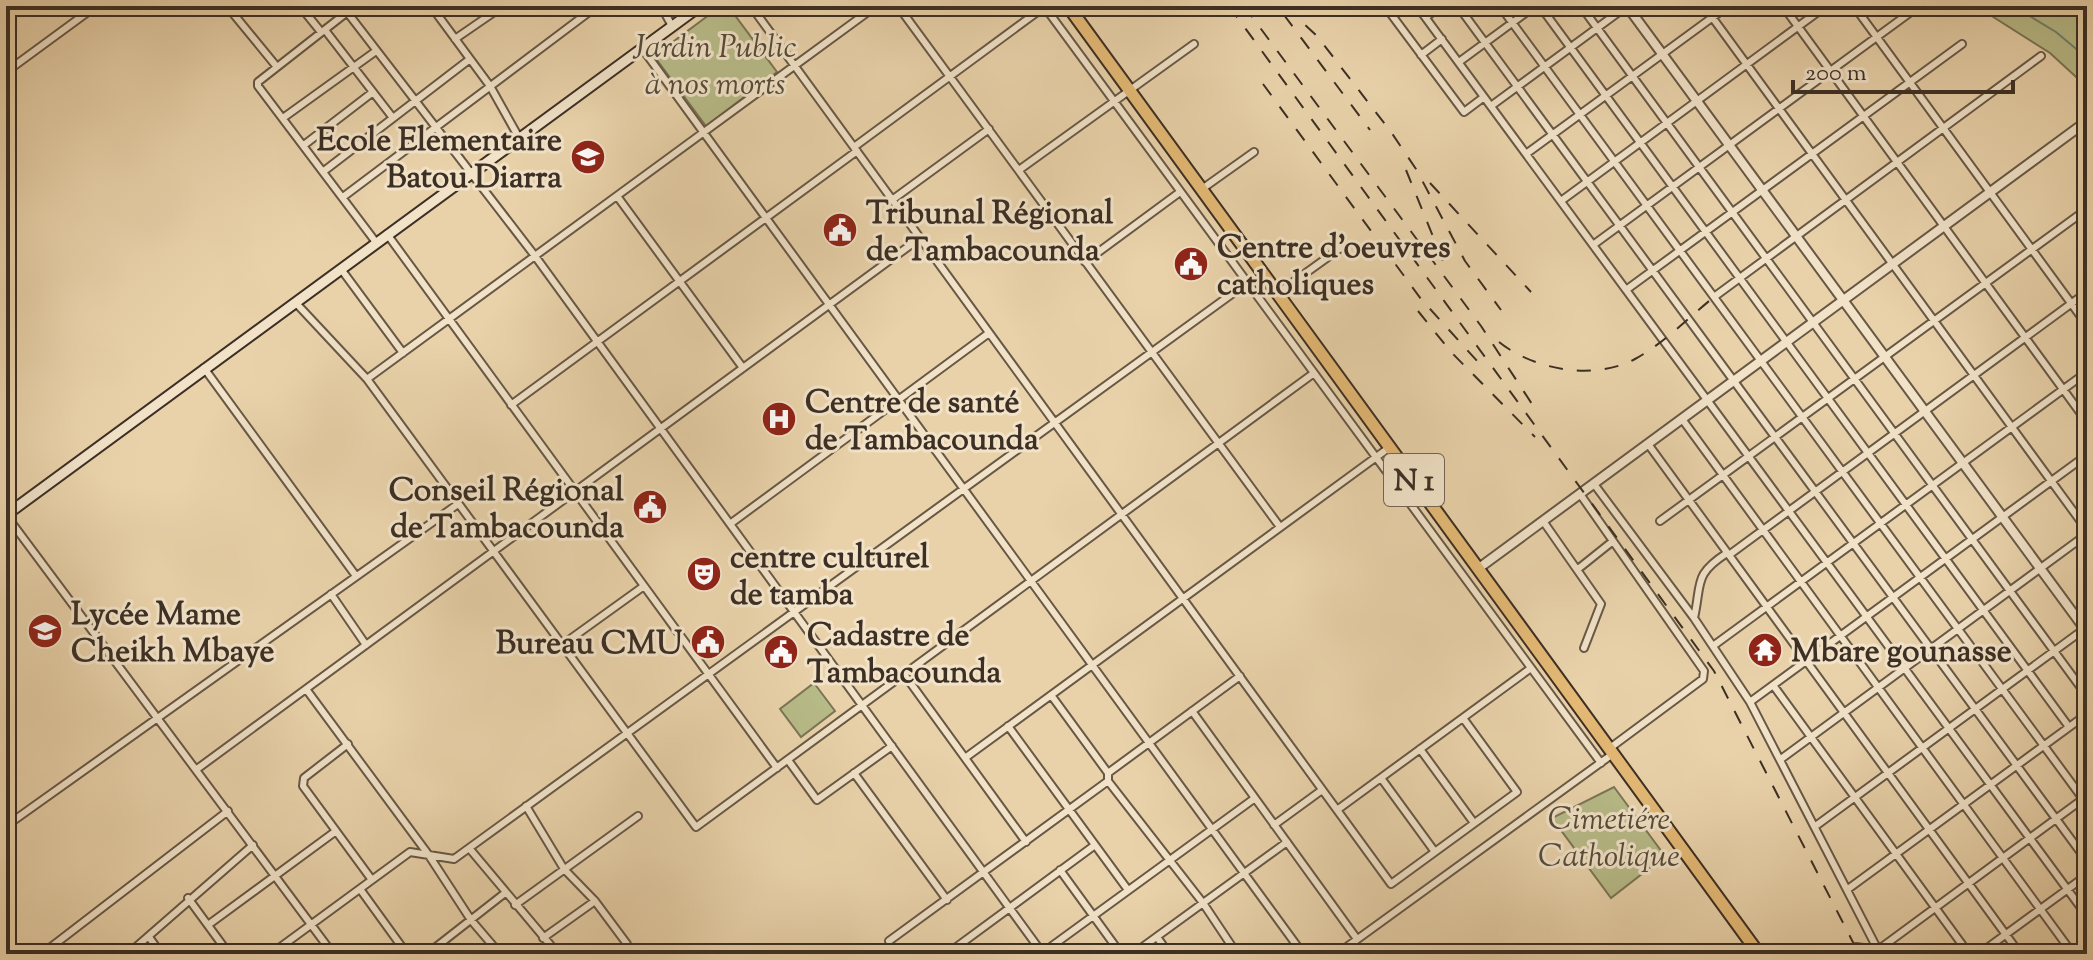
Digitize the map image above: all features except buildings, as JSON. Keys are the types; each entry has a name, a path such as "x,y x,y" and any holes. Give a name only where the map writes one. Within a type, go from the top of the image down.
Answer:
{"highway":[{"name":"N 1","path":"1068,6 1759,954"}],"main road":[{"path":"6,515 518,136 700,6"}],"street":[{"path":"6,72 96,6"},
{"path":"227,6 277,67"},
{"path":"300,6 393,118"},
{"path":"355,6 258,82 258,86 375,241"},
{"path":"431,6 490,86 518,136"},
{"path":"455,39 503,6"},
{"path":"343,197 587,9 597,6"},
{"path":"661,6 672,26"},
{"path":"751,6 1391,884 1517,792 1463,718"},
{"path":"367,379 876,6"},
{"path":"898,6 1280,527"},
{"path":"1385,6 1464,112 1484,97"},
{"path":"1417,6 2087,916"},
{"path":"1426,17 1441,6"},
{"path":"1458,6 2087,861"},
{"path":"1500,6 2043,746 2085,798 1879,952"},
{"path":"1459,62 1537,6 2069,727"},
{"path":"1581,6 2087,696"},
{"path":"1491,106 1627,6 2086,629 1817,825"},
{"path":"1704,6 2087,532 1781,759"},
{"path":"1526,154 1728,6"},
{"path":"1783,6 2087,422"},
{"path":"1561,201 1826,6"},
{"path":"1854,6 2087,325"},
{"path":"1593,245 1919,6"},
{"path":"511,405 766,218 1044,7 1601,763"},
{"path":"347,12 535,256 1042,954 1255,798"},
{"path":"1421,55 1442,39"},
{"path":"1019,170 1194,44"},
{"path":"1626,290 1962,44"},
{"path":"642,48 1303,954"},
{"path":"283,118 376,51"},
{"path":"1714,297 2041,56"},
{"path":"324,171 470,59"},
{"path":"304,145 373,92"},
{"path":"1479,568 2087,121"},
{"path":"892,200 989,129"},
{"path":"1202,189 1254,152"},
{"path":"1085,262 1180,192"},
{"path":"617,196 743,368"},
{"path":"1660,521 2087,209"},
{"path":"386,233 777,768"},
{"path":"197,769 920,238"},
{"path":"1278,293 1342,247"},
{"path":"340,268 403,353"},
{"path":"271,954 410,852 454,859 708,673 796,614 1247,283"},
{"path":"1694,618 1698,582 1703,571 2087,292"},
{"path":"294,302 367,379 696,827 1314,373"},
{"path":"730,524 989,333"},
{"path":"204,368 356,576"},
{"path":"1713,646 2087,372"},
{"path":"1682,419 2073,954"},
{"path":"1648,444 2020,954"},
{"path":"965,758 1390,447"},
{"path":"1750,702 2087,455"},
{"path":"1594,484 1694,618 1750,702 1817,825 1879,952"},
{"path":"1337,954 1601,763 1612,750 1703,679 1704,671 1580,494"},
{"path":"6,826 157,715 458,504"},
{"path":"6,515 333,954"},
{"path":"1543,521 1602,608 1584,648"},
{"path":"1578,569 1613,541"},
{"path":"562,645 644,586"},
{"path":"331,594 366,645"},
{"path":"1337,810 1531,668"},
{"path":"904,674 1026,842"},
{"path":"889,941 1069,810 1149,743 1240,676"},
{"path":"1773,685 1969,954"},
{"path":"306,689 428,854 471,920 500,954"},
{"path":"1051,695 1167,861 1203,903 1237,954"},
{"path":"1192,711 1357,939"},
{"path":"1848,889 2087,714"},
{"path":"1008,726 1128,890"},
{"path":"348,744 303,782 372,880"},
{"path":"788,760 817,800 892,746"},
{"path":"1420,749 1474,823"},
{"path":"854,773 947,900"},
{"path":"1381,778 1435,852"},
{"path":"1274,825 1322,790"},
{"path":"526,806 564,869 595,901 627,944 613,954"},
{"path":"42,954 228,811"},
{"path":"515,905 638,816"},
{"path":"208,925 336,831"},
{"path":"1133,954 1287,842"},
{"path":"128,954 188,898 253,845"},
{"path":"947,954 1095,845"},
{"path":"469,848 558,954"},
{"path":"1060,870 1121,954"},
{"path":"1979,954 2087,875"},
{"path":"360,889 407,954"},
{"path":"427,954 505,893"},
{"path":"188,898 229,954"},
{"path":"543,938 595,901"},
{"path":"149,937 161,954"},
{"path":"1157,937 1169,954"},
{"path":"1832,954 1856,947 1879,952"}],"green space":[{"name":"Jardin Public à nos morts","path":"721,6 728,6 777,72 706,126 654,56"},
{"path":"1976,6 2087,6 2087,87 2050,53"},
{"path":"814,683 835,711 801,737 780,709"},
{"name":"Cimetiére Catholique","path":"1614,787 1665,856 1611,898 1552,818"}],"waterway":[{"path":"2013,6 2056,32 2087,58"}],"railway":[{"path":"1229,6 1714,671 1859,954"},
{"path":"1244,6 1481,326 1532,404"},
{"path":"1285,6 1317,36 1391,132 1416,169 1465,261 1501,310"},
{"path":"1284,15 1370,130"},
{"path":"1263,84 1421,299 1478,362"},
{"path":"1406,170 1445,266"},
{"path":"1430,183 1531,292"},
{"path":"1499,342 1529,360 1547,365 1583,371 1601,370 1619,366 1645,353 1714,297"},
{"path":"1418,311 1451,352 1535,437"}],"place":[{"name":"Ecole Elementaire Batou Diarra","path":"588,157"},
{"name":"Tribunal Régional de Tambacounda","path":"840,230"},
{"name":"Centre d'oeuvres catholiques","path":"1191,264"},
{"name":"Centre de santé de Tambacounda","path":"779,419"},
{"name":"Conseil Régional de Tambacounda","path":"650,507"},
{"name":"centre culturel de tamba","path":"704,574"},
{"name":"Lycée Mame Cheikh Mbaye","path":"45,631"},
{"name":"Bureau CMU","path":"708,642"},
{"name":"Mbare gounasse","path":"1765,650"},
{"name":"Cadastre de Tambacounda","path":"781,652"}]}
